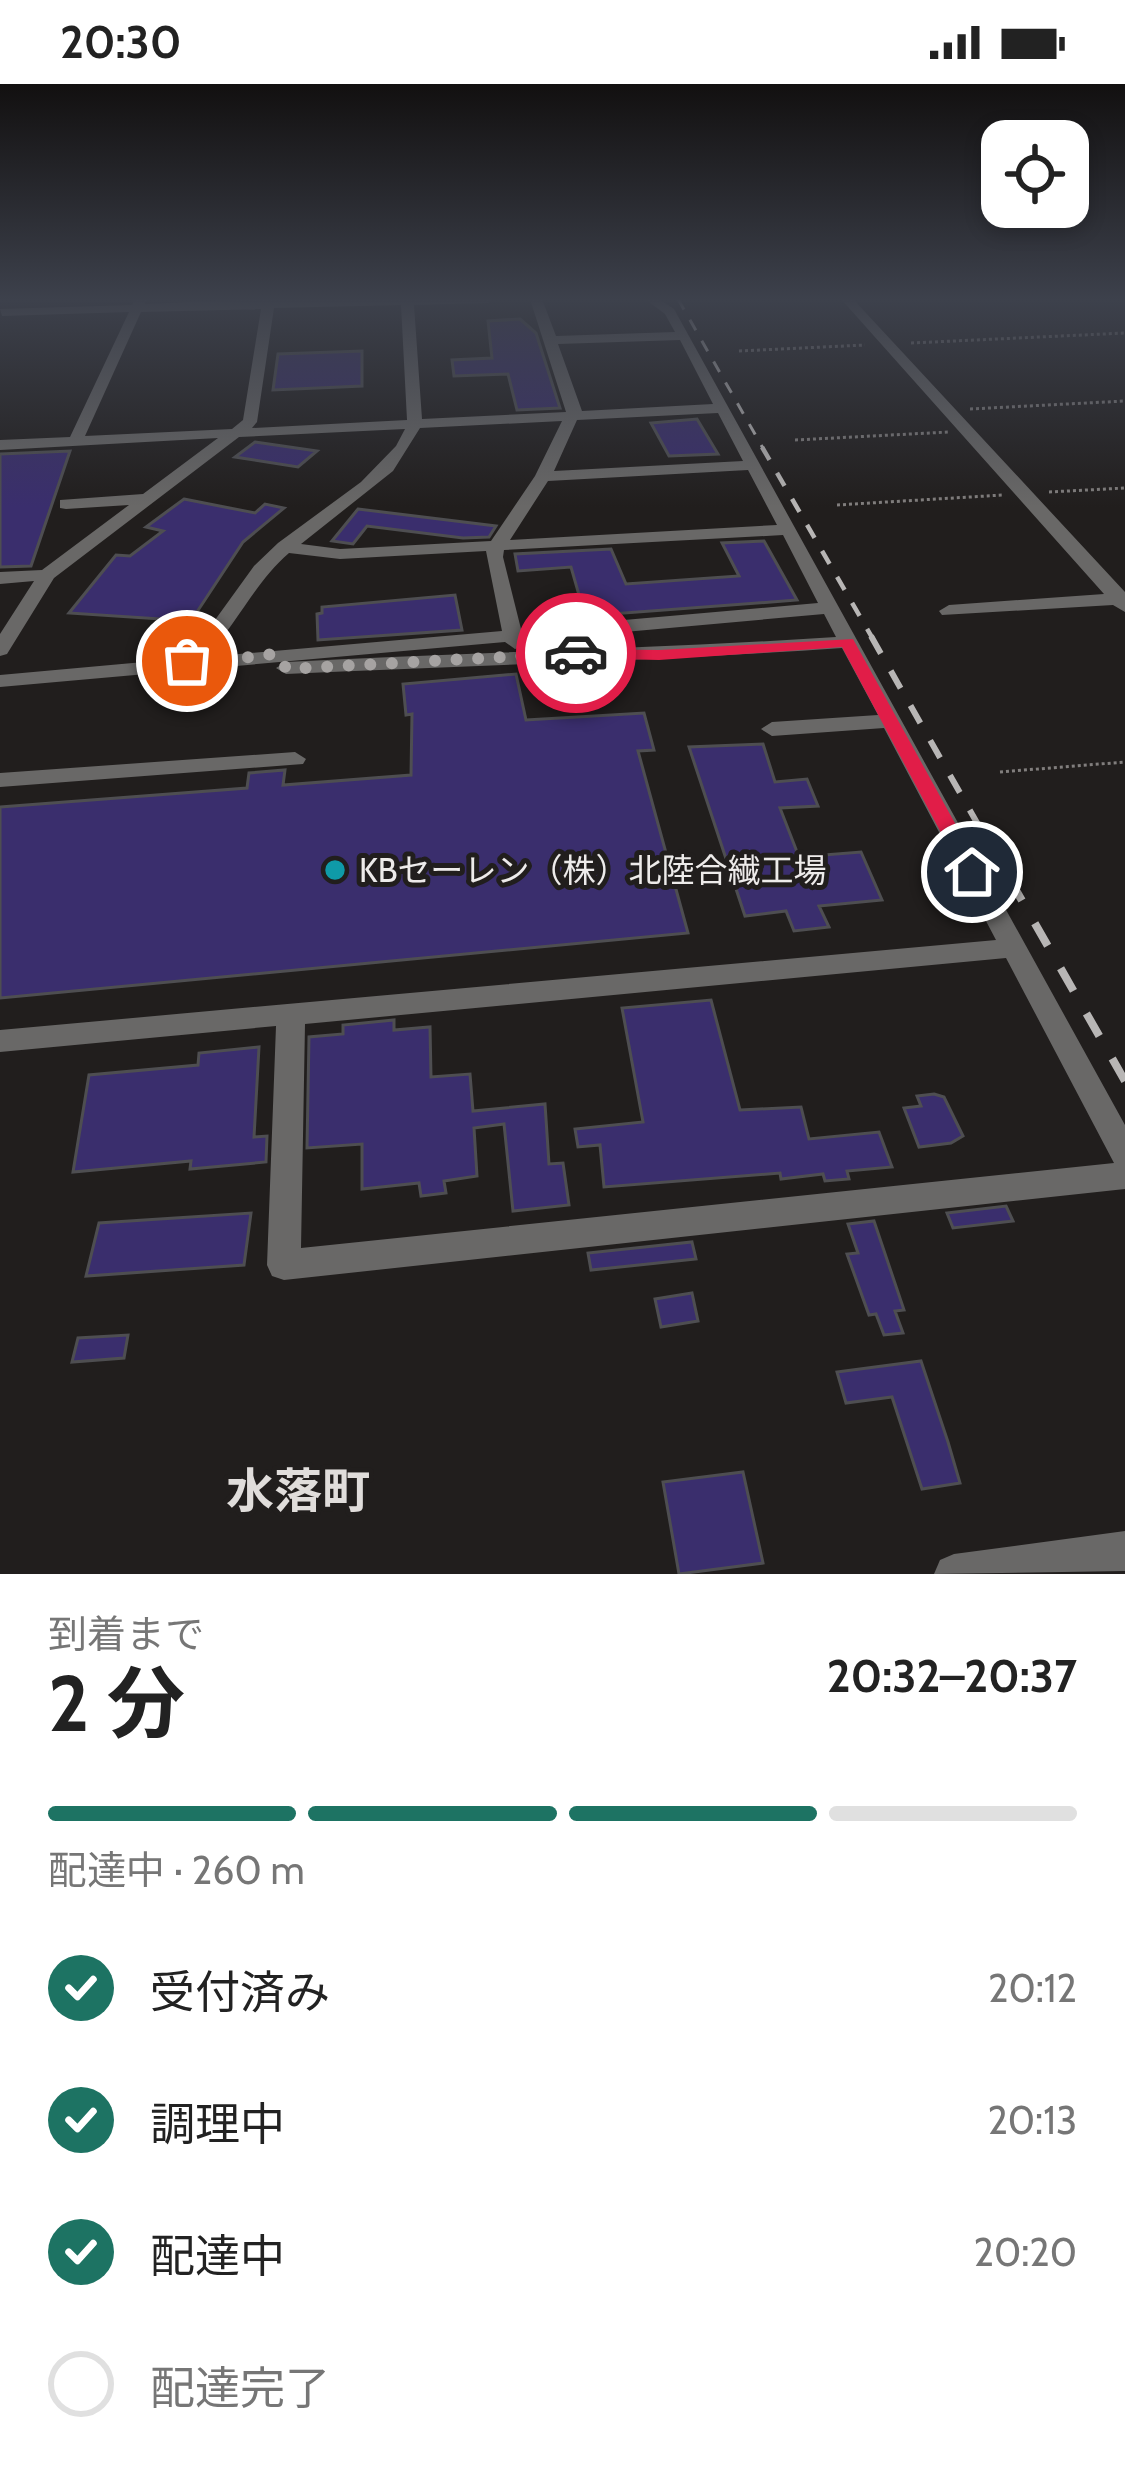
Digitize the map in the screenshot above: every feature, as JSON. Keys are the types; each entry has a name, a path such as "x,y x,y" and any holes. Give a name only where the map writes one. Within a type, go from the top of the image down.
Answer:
{"street":[{"path":"76,440 109,369"},
{"path":"0,650 47,575 244,430 250,422 258,369"},
{"path":"175,666 205,650 258,571 398,454 414,425 411,369"},
{"path":"520,658 494,557 574,415 559,369"},
{"path":"702,369 1125,1154"},
{"path":"912,369 1123,601"},
{"path":"0,445 723,408"},
{"path":"543,476 753,465"},
{"path":"67,504 151,499"},
{"path":"284,547 340,554 787,530"},
{"path":"0,578 47,575"},
{"path":"949,611 1123,601"},
{"path":"0,681 829,608"},
{"path":"274,654 287,669 847,642"},
{"path":"772,729 889,721"},
{"path":"0,780 295,759"},
{"path":"0,1042 1014,948"},
{"path":"291,1015 284,1264 1125,1175"},
{"path":"960,1574 1125,1551"}],"path":[{"path":"950,410 1125,401"},
{"path":"795,440 970,431"},
{"path":"837,505 1125,488"},
{"path":"1000,772 1125,762"}],"building":[{"path":"276,369 362,369 362,386 273,390"},
{"path":"453,369 547,369 560,408 517,410 508,374 454,376"},
{"path":"697,419 718,454 669,456 651,423"},
{"path":"255,442 317,451 298,467 235,457"},
{"path":"70,451 31,566 0,567 0,454"},
{"path":"184,499 255,513 265,504 284,508 243,542 191,621 69,613 116,555 130,556 163,531 146,527"},
{"path":"358,509 496,526 489,537 463,538 367,526 353,544 332,541"},
{"path":"764,541 797,600 585,616 571,567 518,571 515,554 611,549 626,584 739,576 722,543"},
{"path":"455,595 462,630 318,640 317,614 322,607"},
{"name":"KBセーレン（株）北陸合繊工場","path":"516,674 526,720 644,713 654,750 638,751 688,933 0,998 0,807 247,788 249,773 285,770 283,785 411,775 412,714 406,715 403,684"},
{"path":"763,744 775,782 807,779 818,806 780,808 799,857 861,852 882,900 819,906 829,927 794,931 786,911 745,916 689,747"},
{"path":"711,1000 740,1110 801,1107 809,1139 879,1132 892,1167 847,1171 849,1179 825,1181 823,1174 781,1179 780,1173 604,1187 600,1145 578,1147 575,1129 643,1122 622,1008"},
{"path":"394,1020 394,1030 430,1027 431,1077 470,1074 473,1111 545,1104 549,1164 563,1163 569,1205 513,1211 504,1124 474,1128 477,1176 444,1181 446,1193 421,1196 419,1183 362,1189 362,1144 307,1148 309,1037 343,1034 343,1025"},
{"path":"259,1047 254,1137 267,1136 266,1162 190,1169 191,1161 73,1172 89,1075 198,1065 199,1053"},
{"path":"917,1096 944,1097 963,1136 951,1143 919,1147 904,1108 921,1106"},
{"path":"1006,1206 1013,1221 953,1228 947,1213"},
{"path":"251,1213 244,1265 86,1276 99,1223"},
{"path":"874,1221 904,1310 895,1311 903,1333 884,1335 876,1314 869,1315 847,1254 858,1253 848,1224"},
{"path":"692,1242 696,1259 591,1270 588,1253"},
{"path":"692,1293 698,1321 661,1327 655,1299"},
{"path":"128,1335 124,1358 72,1362 78,1338"},
{"path":"921,1361 960,1483 922,1489 892,1397 846,1403 837,1372"},
{"path":"743,1472 763,1563 679,1574 663,1482"}],"railway":[{"path":"718,369 764,450"},
{"path":"762,447 873,639"},
{"path":"871,636 1010,881"},
{"path":"1009,878 1125,1081"}],"way so far":[{"path":"187,661 175,666 274,654 287,669 576,653"}],"place":[{"name":"KBセーレン（株）北陸合繊工場","path":"335,870"}],"district":[{"name":"水落町","path":"298,1491"}],"route":[{"path":"576,653 659,655 847,642 972,872"}]}
